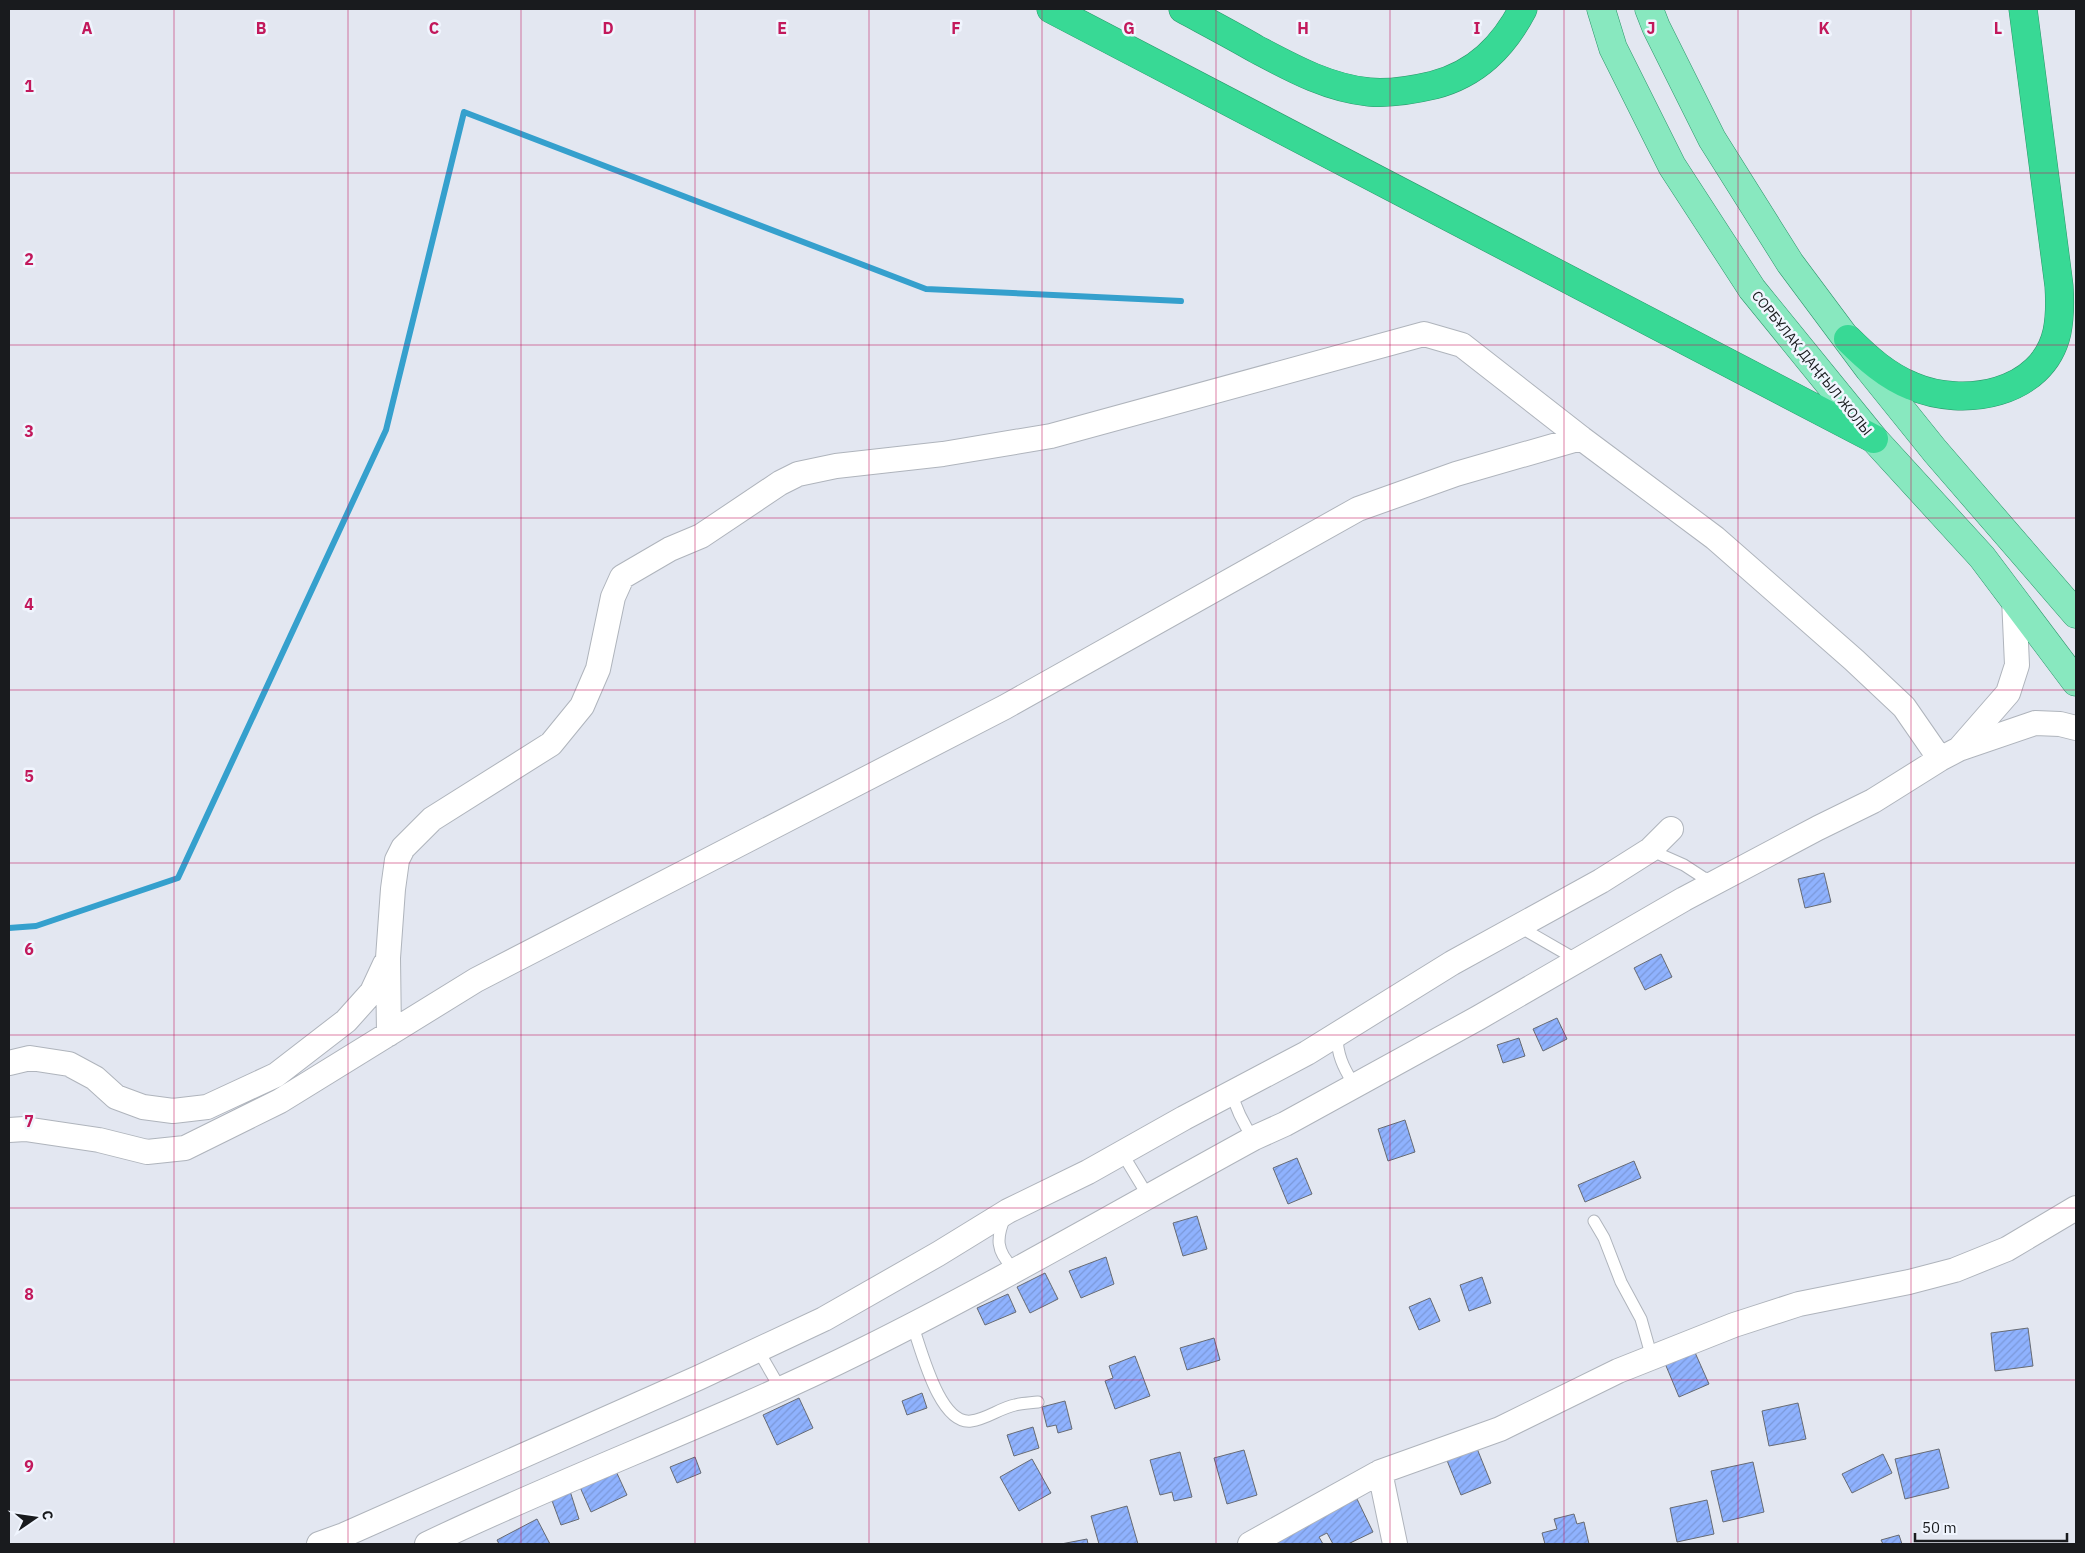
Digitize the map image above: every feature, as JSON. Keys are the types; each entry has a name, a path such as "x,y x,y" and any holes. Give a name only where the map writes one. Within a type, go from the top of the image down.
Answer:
{"highway":[{"path":"1051,9 1874,439"},
{"path":"1183,9 1302,74 1348,89 1370,92 1397,92 1451,80 1471,69 1494,52 1512,31 1523,9"},
{"path":"1848,340 1874,364 1890,375 1912,386 1937,394 1954,396 1983,395 2004,389 2024,379 2037,368 2049,351 2057,333 2060,312 2059,286 2023,9"}],"main road":[{"name":"СОРБҰЛАҚ ДАҢҒЫЛ ЖОЛЫ","path":"1600,9 1613,48 1672,166 1752,288 1874,439 1982,557 2076,682"},
{"path":"1649,9 1656,28 1712,139 1790,262 1935,451 2005,534 2068,602 2076,614"},
{"path":"1905,474 1902,460 1905,452 1912,447 1921,446 1935,451"}],"street":[{"path":"389,1034 388,958 393,888 397,860 403,848 432,819 551,744 570,721 582,706 598,669 613,597 622,577 670,550 701,536 780,482 798,474 836,466 943,454 1051,436 1424,334 1462,346 1715,538 1854,660 1904,707 1949,754"},
{"path":"9,1130 25,1129 99,1140 148,1152 185,1148 280,1101 476,980 1005,708 1358,509 1456,474 1581,438"},
{"path":"1949,754 2008,693 2017,665 2014,598"},
{"path":"428,1544 470,1524 664,1441 862,1350 1030,1262 1259,1136 1285,1124 1579,961 1684,899 1873,801 1949,754 2035,723 2060,724 2076,728"},
{"path":"326,1543 824,1319 938,1254 1008,1210 1088,1172 1307,1053 1452,963 1601,881 1650,850 1671,829"},
{"path":"9,1063 30,1058 69,1064 95,1078 116,1097 143,1107 173,1111 207,1107 276,1075 346,1021 372,992 388,958"},
{"path":"1250,1544 1380,1472 1500,1429 1618,1371 1734,1325 1798,1304 1909,1282 1955,1270 2007,1249 2076,1208"},
{"path":"1380,1472 1395,1544"}],"lane":[{"path":"1650,850 1684,865 1704,878 1720,881"},
{"path":"1518,926 1579,961"},
{"path":"1337,1035 1337,1050 1343,1066 1353,1083 1365,1079"},
{"path":"1232,1093 1237,1111 1252,1138 1259,1136"},
{"path":"1122,1153 1148,1196"},
{"path":"1008,1210 1002,1225 999,1249 1005,1260 1013,1268 1030,1262"},
{"path":"1594,1221 1604,1238 1621,1282 1641,1320 1652,1358"},
{"path":"912,1324 937,1392 945,1407 955,1417 969,1421 991,1416 1014,1405 1038,1402"},
{"path":"758,1350 780,1388"}],"building":[{"path":"1824,873 1831,902 1805,908 1798,879"},
{"path":"1661,954 1672,977 1645,990 1634,968"},
{"path":"1557,1018 1567,1039 1543,1051 1533,1029"},
{"path":"1519,1038 1525,1056 1503,1063 1497,1045"},
{"path":"1405,1120 1415,1152 1388,1161 1378,1129"},
{"path":"1297,1158 1312,1194 1288,1204 1273,1168"},
{"path":"1634,1161 1641,1178 1585,1202 1578,1185"},
{"path":"1197,1216 1207,1249 1183,1256 1173,1223"},
{"path":"1106,1257 1114,1284 1081,1298 1069,1271"},
{"path":"1045,1273 1058,1299 1030,1313 1017,1287"},
{"path":"1482,1277 1491,1303 1469,1311 1460,1285"},
{"path":"1008,1294 1016,1312 985,1325 977,1308"},
{"path":"1430,1298 1440,1321 1419,1330 1409,1307"},
{"path":"2028,1328 2033,1366 1995,1371 1991,1333"},
{"path":"1214,1338 1220,1360 1187,1370 1180,1348"},
{"path":"1693,1348 1709,1384 1679,1397 1664,1361"},
{"path":"1135,1356 1150,1396 1115,1409 1105,1381 1113,1378 1109,1366"},
{"path":"922,1393 927,1408 907,1415 902,1401"},
{"path":"799,1398 813,1428 777,1445 763,1415"},
{"path":"1065,1401 1072,1429 1058,1433 1056,1425 1047,1427 1042,1407"},
{"path":"1798,1403 1806,1439 1769,1446 1762,1411"},
{"path":"1033,1427 1039,1448 1014,1456 1007,1435"},
{"path":"1476,1446 1491,1483 1461,1495 1446,1458"},
{"path":"1939,1449 1949,1488 1905,1499 1895,1459"},
{"path":"1244,1450 1257,1495 1227,1504 1214,1458"},
{"path":"1180,1452 1192,1497 1174,1501 1172,1492 1160,1495 1150,1460"},
{"path":"1883,1454 1892,1473 1852,1493 1842,1474"},
{"path":"695,1457 701,1473 677,1483 670,1467"},
{"path":"1032,1459 1051,1493 1019,1511 1000,1477"},
{"path":"1753,1462 1764,1512 1723,1522 1711,1471"},
{"path":"615,1469 627,1495 591,1512 579,1485"},
{"path":"570,1491 579,1519 561,1525 551,1498"},
{"path":"1357,1499 1373,1532 1348,1544 1333,1544 1327,1533 1319,1537 1323,1544 1267,1544"},
{"path":"1707,1500 1714,1534 1677,1542 1670,1508"},
{"path":"1127,1506 1138,1544 1099,1544 1091,1516"},
{"path":"1574,1514 1577,1524 1584,1522 1589,1544 1545,1544 1542,1533 1557,1529 1554,1519"},
{"path":"537,1519 550,1544 499,1544 497,1540"},
{"path":"1899,1535 1902,1544 1883,1544 1881,1540"},
{"path":"1087,1539 1088,1544 1061,1544"}],"waterway":[{"path":"9,928 36,926 178,878 386,430 464,112 926,289 1181,301"}]}
